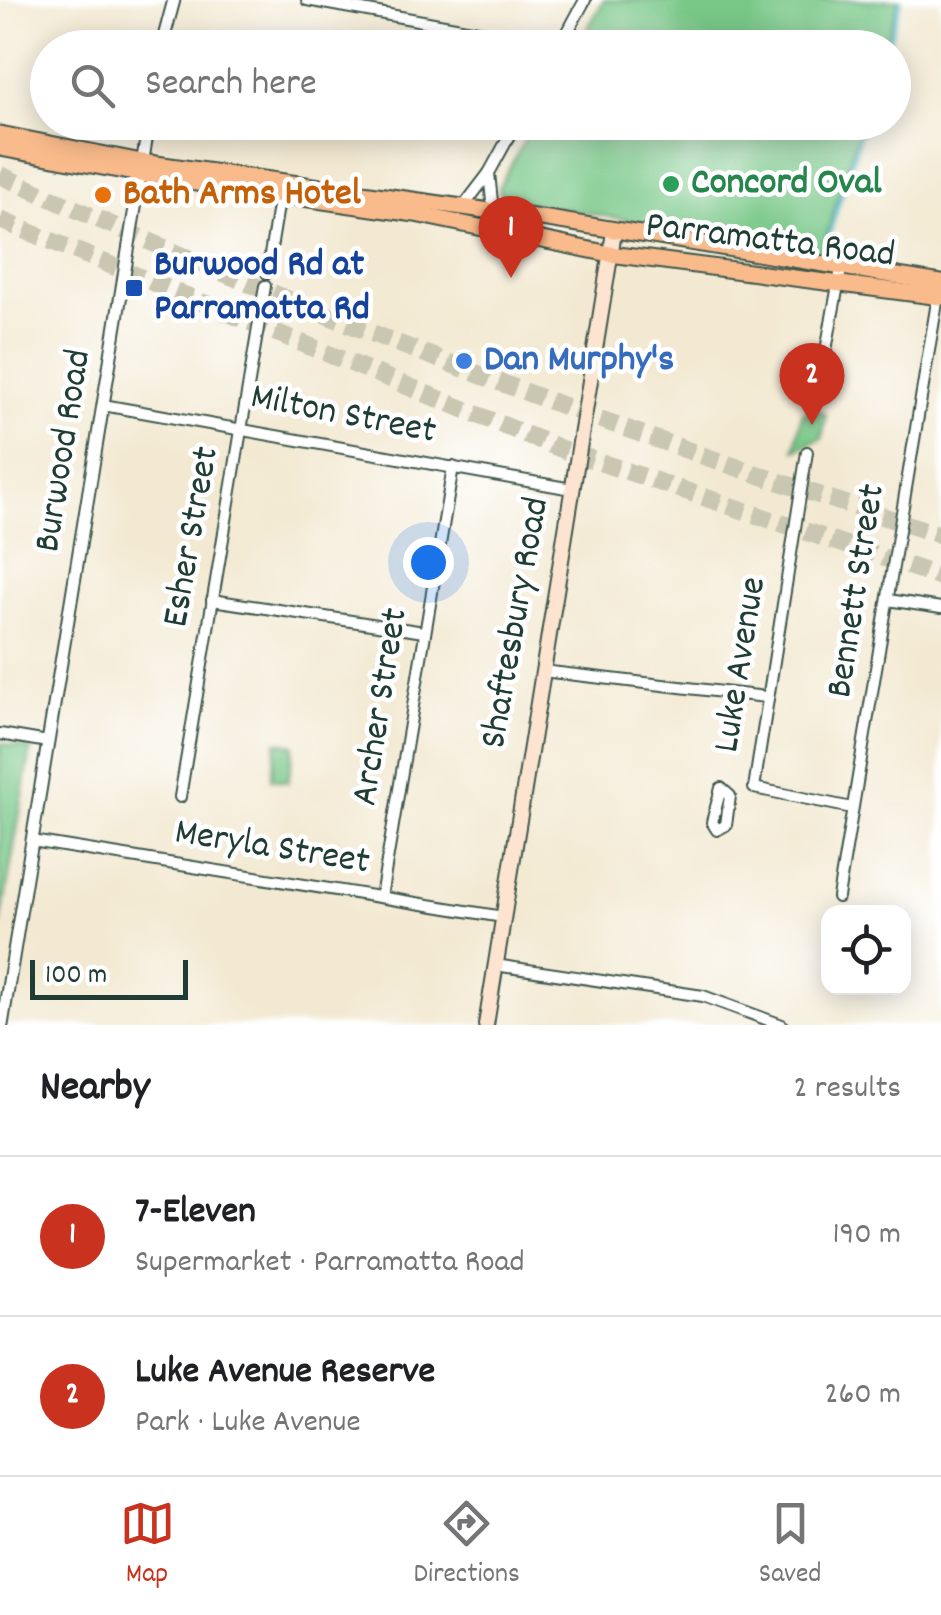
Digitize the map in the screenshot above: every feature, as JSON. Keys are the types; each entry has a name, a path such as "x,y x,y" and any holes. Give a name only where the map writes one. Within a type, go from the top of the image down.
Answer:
{"highway":[{"name":"Parramatta Road","path":"0,134 141,168 429,216 610,254 748,272 839,276"},
{"name":"Parramatta Road","path":"0,148 493,211 749,254 839,276 940,292"},
{"path":"748,272 749,254"}],"main road":[{"name":"Shaftesbury Road","path":"486,1025 614,232"}],"street":[{"path":"165,30 170,0"},
{"path":"307,0 468,30"},
{"path":"569,30 586,0"},
{"name":"Burwood Road","path":"2,1025 146,140"},
{"path":"463,207 489,173 507,140"},
{"path":"489,173 493,211"},
{"path":"267,273 280,194"},
{"path":"817,399 839,276"},
{"name":"Esher Street","path":"180,797 265,286"},
{"name":"Bennett Street","path":"838,897 940,292"},
{"name":"Milton Street","path":"103,405 572,489"},
{"name":"Luke Avenue","path":"807,452 754,788 852,808"},
{"name":"Archer Street","path":"380,897 452,467"},
{"path":"212,600 424,632"},
{"path":"888,600 941,608"},
{"path":"542,672 766,697"},
{"path":"0,734 48,742"},
{"path":"730,793 754,788"},
{"name":"Meryla Street","path":"32,841 503,916"},
{"path":"495,965 703,996 782,1025"}],"green space":[{"path":"604,0 899,0 889,30 587,30"},
{"name":"Concord Oval","path":"524,140 856,140 821,253 503,199 498,188"},
{"path":"815,409 826,414 822,438 795,450 802,413"},
{"path":"277,742 294,745 288,782 271,779"},
{"path":"0,743 31,749 0,928"}],"waterway":[{"path":"892,30 901,0"},
{"path":"824,251 858,140"}],"tunnel":[{"path":"0,175 231,276 465,369 702,455 941,535"},
{"path":"0,220 564,450 941,577"}],"place":[{"name":"Concord Oval","path":"671,184"},
{"name":"Bath Arms Hotel","path":"103,195"},
{"name":"7-Eleven","path":"511,278"},
{"name":"Burwood Rd at Parramatta Rd","path":"134,288"},
{"name":"Dan Murphy's","path":"464,361"},
{"name":"Luke Avenue Reserve","path":"812,425"}]}
